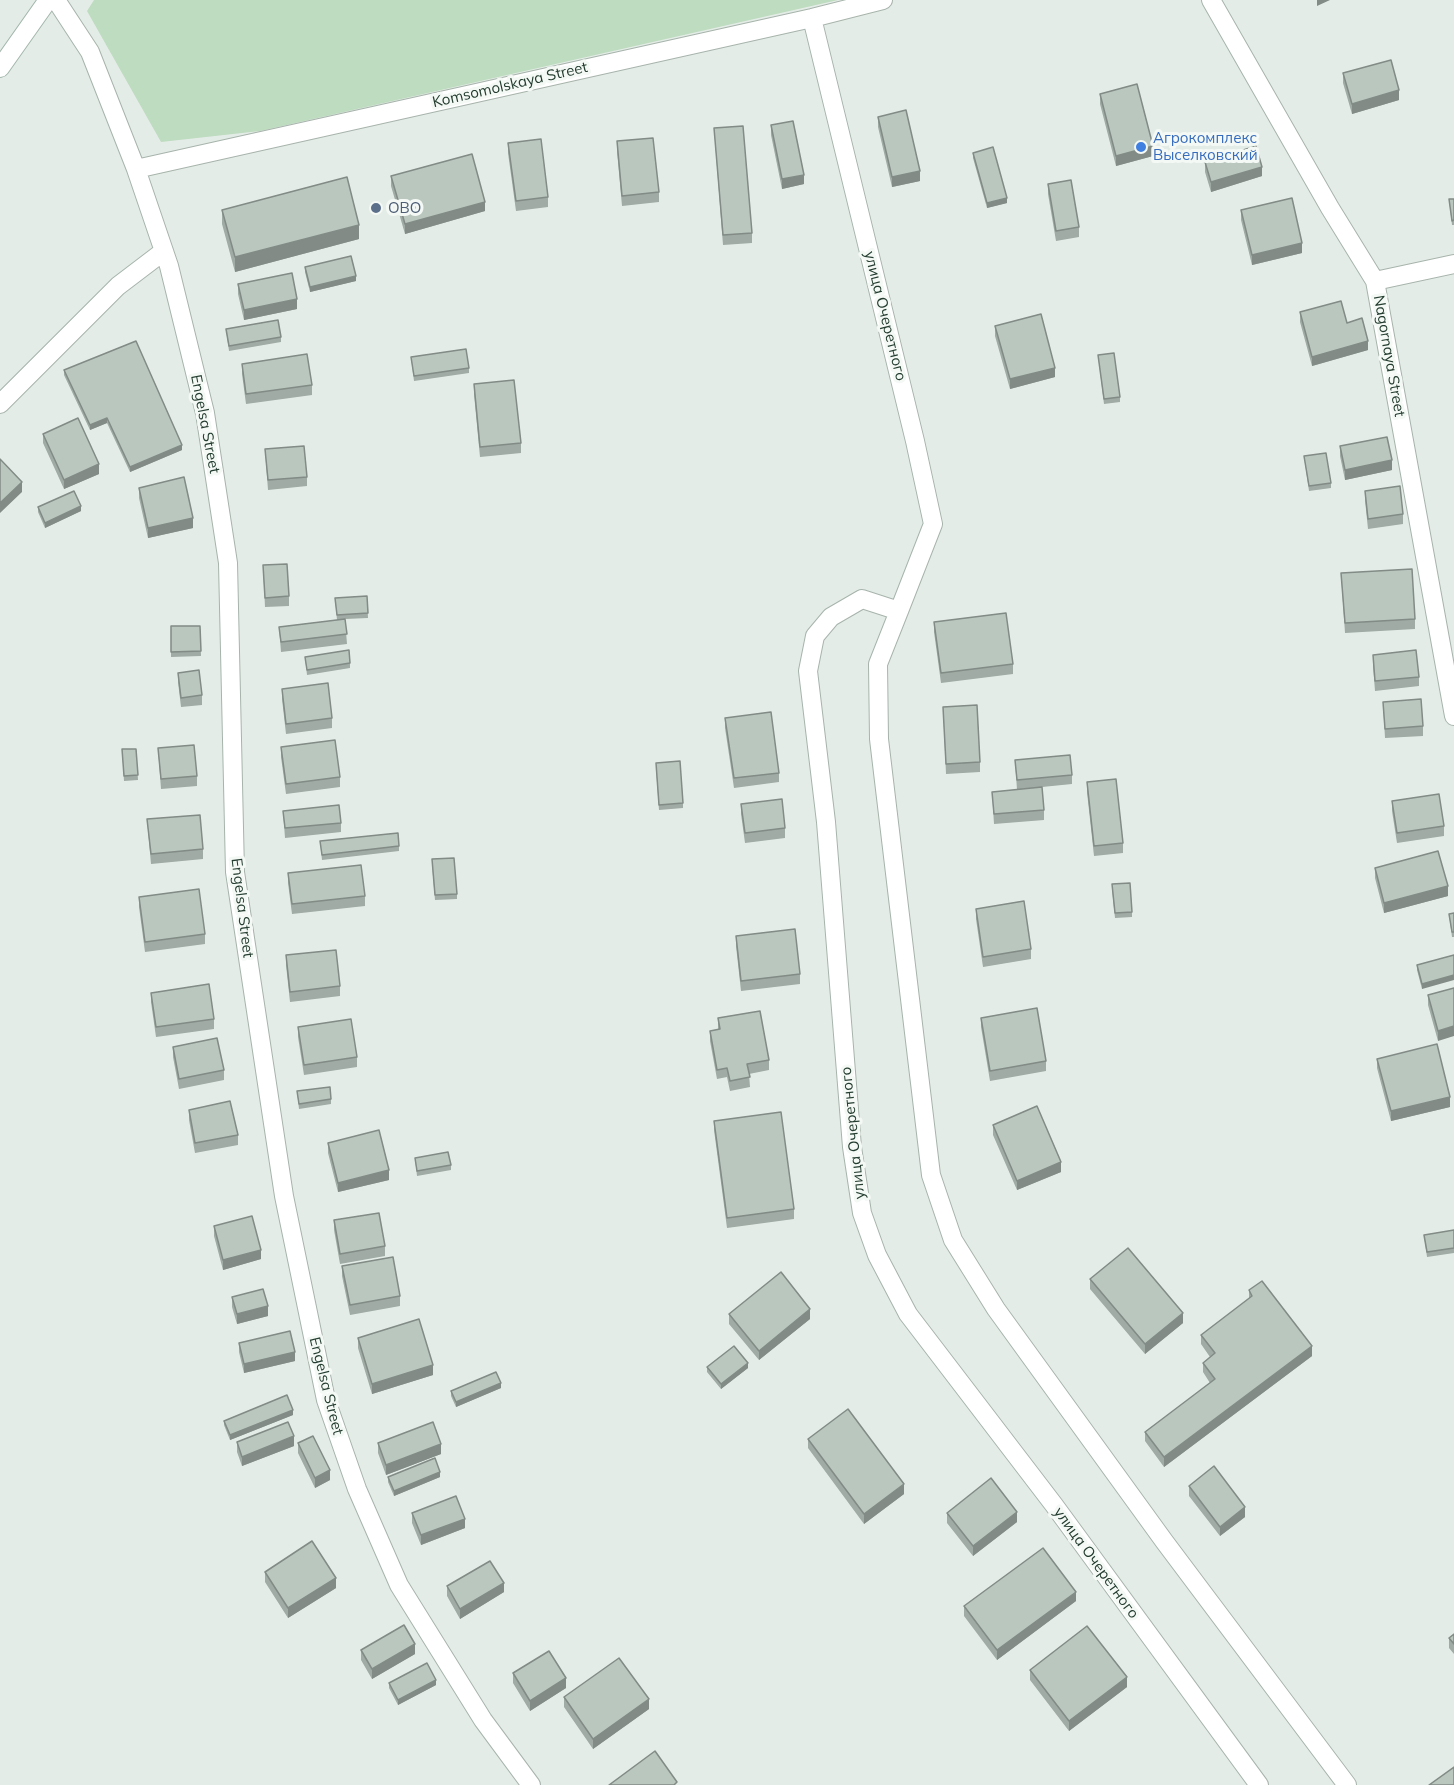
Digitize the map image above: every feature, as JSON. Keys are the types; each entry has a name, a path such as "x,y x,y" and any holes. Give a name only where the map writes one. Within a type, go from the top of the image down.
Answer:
{"street":[{"path":"0,68 48,0"},
{"name":"Engelsa Street","path":"56,0 90,52 136,169 164,251 206,413 228,563 235,872 284,1196 327,1400 357,1490 399,1585 483,1720 531,1785"},
{"name":"Komsomolskaya Street","path":"136,169 812,18 883,0"},
{"name":"Nagornaya Street","path":"1211,0 1330,208 1375,281 1454,716"},
{"name":"улица Очеретного","path":"812,18 933,524 879,664 879,739 931,1175 953,1240 996,1309 1164,1541 1347,1785"},
{"path":"0,404 118,286 164,251"},
{"path":"1375,281 1454,264"},
{"name":"улица Очеретного","path":"899,611 862,599 831,617 814,636 808,671 826,822 852,1147 862,1213 877,1255 908,1314 1054,1505 1259,1785"}],"green space":[{"path":"94,0 838,0 260,131 161,142 87,11"}],"building":[{"path":"1391,60 1399,90 1352,104 1343,73"},
{"path":"1137,84 1153,146 1116,156 1100,94"},
{"path":"906,110 920,171 892,177 878,117"},
{"path":"793,121 804,175 782,179 771,125"},
{"path":"743,126 752,233 723,235 714,128"},
{"path":"653,138 659,192 622,196 617,141"},
{"path":"541,139 548,197 516,201 508,143"},
{"path":"1256,146 1262,167 1211,182 1205,162"},
{"path":"993,147 1007,198 987,203 973,153"},
{"path":"472,154 485,202 405,224 391,176"},
{"path":"347,177 359,225 235,257 222,210"},
{"path":"1071,180 1079,227 1056,231 1048,184"},
{"path":"1292,198 1302,243 1252,255 1241,210"},
{"path":"1449,199 1454,199 1454,220 1452,221"},
{"path":"351,256 356,276 310,287 305,267"},
{"path":"292,273 297,299 244,310 238,284"},
{"path":"1341,301 1347,323 1362,318 1368,341 1312,357 1300,312"},
{"path":"1041,314 1055,368 1010,379 995,326"},
{"path":"278,320 281,337 229,346 226,329"},
{"path":"136,341 182,445 130,467 107,418 90,425 64,370"},
{"path":"466,349 469,368 414,376 411,357"},
{"path":"1114,353 1120,397 1104,399 1098,355"},
{"path":"307,354 312,385 246,394 242,364"},
{"path":"514,380 521,443 480,447 474,384"},
{"path":"78,418 99,464 64,480 43,434"},
{"path":"1387,437 1392,460 1345,470 1340,446"},
{"path":"304,446 307,477 268,480 265,449"},
{"path":"1326,453 1331,483 1309,486 1304,456"},
{"path":"0,459 22,482 0,503"},
{"path":"184,477 193,518 148,528 139,488"},
{"path":"1400,486 1403,514 1368,519 1365,491"},
{"path":"74,491 81,506 45,523 38,507"},
{"path":"287,564 289,596 265,598 263,565"},
{"path":"1412,569 1415,619 1345,623 1341,573"},
{"path":"367,596 368,613 337,615 335,598"},
{"path":"1006,613 1013,664 941,673 934,622"},
{"path":"345,619 347,634 281,642 279,627"},
{"path":"171,626 200,626 201,651 171,652"},
{"path":"349,650 350,663 307,670 305,657"},
{"path":"1416,650 1419,677 1375,681 1373,655"},
{"path":"199,670 202,695 181,698 178,673"},
{"path":"328,683 332,718 286,724 282,689"},
{"path":"1421,699 1423,726 1385,729 1383,702"},
{"path":"977,705 980,762 946,764 943,707"},
{"path":"771,712 779,773 734,778 725,718"},
{"path":"335,740 340,777 286,784 281,747"},
{"path":"194,745 197,776 161,779 158,748"},
{"path":"122,749 136,749 138,775 124,776"},
{"path":"1070,755 1072,775 1017,780 1015,760"},
{"path":"680,761 683,803 659,805 656,763"},
{"path":"1116,779 1123,843 1094,846 1087,782"},
{"path":"1042,787 1044,810 994,814 992,792"},
{"path":"1439,794 1444,826 1397,833 1392,801"},
{"path":"782,799 785,828 745,833 741,804"},
{"path":"339,805 341,823 285,828 283,811"},
{"path":"200,815 203,849 151,854 147,819"},
{"path":"398,833 399,846 322,855 320,841"},
{"path":"1438,851 1448,886 1384,903 1375,868"},
{"path":"454,858 457,894 435,895 432,859"},
{"path":"361,865 365,896 292,904 288,873"},
{"path":"1130,883 1132,912 1115,913 1112,884"},
{"path":"199,889 205,934 145,942 139,897"},
{"path":"1024,901 1031,949 983,957 976,909"},
{"path":"1454,913 1454,932 1452,932 1449,914"},
{"path":"795,929 800,974 741,981 736,936"},
{"path":"336,950 340,986 290,992 286,955"},
{"path":"1454,955 1454,975 1422,984 1417,965"},
{"path":"209,984 214,1019 156,1027 151,993"},
{"path":"1454,988 1454,1026 1438,1031 1428,995"},
{"path":"1037,1008 1046,1061 990,1071 981,1018"},
{"path":"760,1011 769,1060 747,1064 750,1077 730,1081 727,1068 717,1070 710,1031 720,1029 718,1018"},
{"path":"351,1019 357,1057 304,1065 298,1027"},
{"path":"217,1038 224,1070 179,1079 173,1047"},
{"path":"1437,1044 1450,1097 1391,1111 1377,1059"},
{"path":"330,1087 331,1099 299,1104 297,1091"},
{"path":"230,1101 238,1135 195,1143 189,1110"},
{"path":"1037,1106 1061,1162 1017,1181 993,1125"},
{"path":"781,1112 794,1209 727,1218 714,1121"},
{"path":"379,1130 389,1170 338,1183 328,1143"},
{"path":"448,1152 451,1165 417,1171 415,1158"},
{"path":"379,1213 385,1246 340,1254 334,1220"},
{"path":"252,1216 261,1250 223,1260 214,1226"},
{"path":"1454,1230 1454,1248 1427,1252 1424,1235"},
{"path":"1128,1248 1183,1313 1145,1344 1090,1279"},
{"path":"393,1257 400,1296 350,1305 342,1266"},
{"path":"781,1272 810,1309 759,1351 729,1314"},
{"path":"1262,1281 1312,1346 1164,1457 1145,1432 1215,1379 1203,1363 1215,1353 1201,1335 1252,1296 1249,1290"},
{"path":"263,1289 268,1306 237,1314 232,1297"},
{"path":"419,1319 433,1365 372,1384 358,1338"},
{"path":"290,1331 295,1352 244,1364 239,1343"},
{"path":"734,1346 748,1363 721,1384 707,1367"},
{"path":"496,1372 501,1383 456,1402 451,1391"},
{"path":"287,1395 293,1410 230,1435 224,1421"},
{"path":"848,1409 904,1484 864,1514 808,1439"},
{"path":"288,1422 294,1436 242,1457 237,1442"},
{"path":"433,1422 441,1444 386,1465 378,1443"},
{"path":"313,1436 330,1470 315,1478 298,1443"},
{"path":"435,1458 440,1472 394,1491 388,1477"},
{"path":"1214,1466 1245,1507 1220,1527 1189,1486"},
{"path":"991,1478 1017,1512 973,1546 947,1513"},
{"path":"456,1496 465,1519 421,1535 412,1513"},
{"path":"312,1541 336,1578 288,1608 265,1572"},
{"path":"1043,1548 1076,1592 997,1650 964,1606"},
{"path":"490,1561 504,1583 460,1609 447,1586"},
{"path":"404,1625 415,1644 372,1669 361,1650"},
{"path":"1087,1626 1127,1677 1069,1721 1030,1670"},
{"path":"1454,1634 1454,1644 1449,1638"},
{"path":"549,1651 566,1678 530,1701 513,1673"},
{"path":"619,1658 649,1699 593,1739 564,1697"},
{"path":"427,1663 436,1680 398,1700 389,1683"},
{"path":"655,1751 677,1782 674,1785 609,1785"},
{"path":"1454,1767 1454,1785 1429,1785"}],"place":[{"name":"Агрокомплекс Выселковский","path":"1141,147"},
{"name":"ОВО","path":"376,208"}]}
